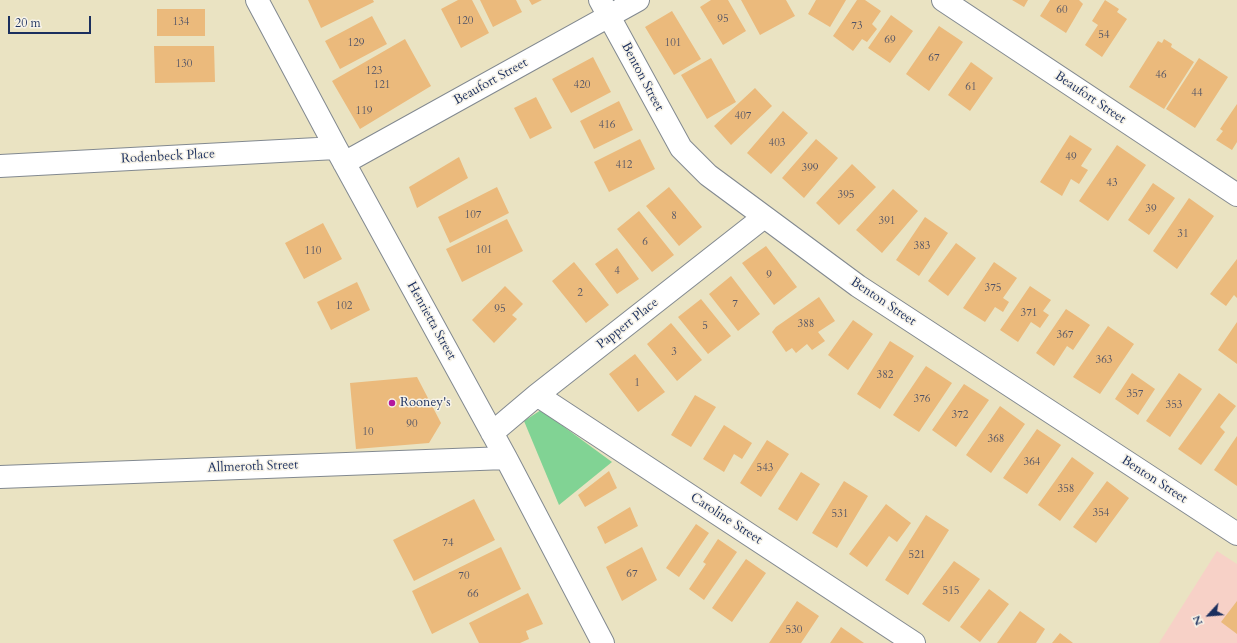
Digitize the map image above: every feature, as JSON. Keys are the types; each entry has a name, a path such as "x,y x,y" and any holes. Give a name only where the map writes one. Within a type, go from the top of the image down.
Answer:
{"street":[{"name":"Henrietta Street","path":"257,0 506,458 603,643"},
{"name":"Beaufort Street","path":"340,155 605,8 638,0"},
{"name":"Beaufort Street","path":"943,0 1237,195"},
{"name":"Benton Street","path":"605,8 681,148 708,175 858,286 1237,534"},
{"name":"Rodenbeck Place","path":"0,166 340,155"},
{"name":"Pappert Place","path":"492,433 537,395 764,217"},
{"name":"Caroline Street","path":"537,395 914,643"},
{"name":"Allmeroth Street","path":"0,477 506,458"}],"shaded area":[{"path":"1217,551 1237,564 1237,643 1159,643"}],"green space":[{"path":"541,410 612,462 559,505 524,421"}],"building":[{"path":"308,0 373,0 374,2 321,28"},
{"path":"458,0 472,0 489,33 461,48 441,9"},
{"path":"480,0 516,0 522,12 493,27"},
{"path":"529,0 542,0 532,5"},
{"path":"711,0 728,0 746,31 723,45 700,7"},
{"path":"741,0 786,0 795,16 760,35"},
{"path":"816,0 846,0 830,27 808,14"},
{"path":"857,0 865,0 881,11 872,24 877,29 867,42 862,39 853,51 833,36"},
{"path":"1012,0 1028,0 1024,7"},
{"path":"1050,0 1079,0 1083,4 1066,33 1040,16"},
{"path":"1105,0 1119,9 1117,12 1127,19 1102,57 1085,45 1098,25 1092,21"},
{"path":"157,9 205,9 205,36 157,36"},
{"path":"672,11 701,59 674,75 645,27"},
{"path":"891,15 913,31 890,63 868,48"},
{"path":"372,16 387,44 340,69 325,41"},
{"path":"939,26 963,42 929,91 906,74"},
{"path":"405,39 431,86 360,129 332,81"},
{"path":"1164,39 1172,44 1171,47 1194,62 1164,109 1129,87 1158,41 1162,43"},
{"path":"154,46 214,46 215,82 155,83"},
{"path":"593,57 611,92 571,113 552,79"},
{"path":"711,58 736,102 707,119 681,75"},
{"path":"1199,58 1228,77 1195,128 1166,109"},
{"path":"971,62 993,78 970,111 948,95"},
{"path":"755,88 772,106 731,145 714,126"},
{"path":"536,97 552,128 530,139 514,108"},
{"path":"619,101 633,130 594,149 580,121"},
{"path":"1237,104 1237,142 1232,150 1216,140 1223,131 1220,129"},
{"path":"783,111 808,133 771,174 747,153"},
{"path":"1070,135 1092,149 1081,166 1088,170 1079,184 1071,179 1062,196 1040,182"},
{"path":"640,139 655,169 609,192 594,162"},
{"path":"816,139 838,158 804,198 782,178"},
{"path":"1117,145 1146,165 1108,221 1079,201"},
{"path":"459,157 468,178 417,208 409,187"},
{"path":"852,164 876,187 839,225 816,203"},
{"path":"1153,183 1175,198 1149,235 1128,220"},
{"path":"497,187 509,213 450,243 438,217"},
{"path":"669,187 702,227 679,246 646,206"},
{"path":"893,189 918,211 882,253 856,230"},
{"path":"1189,198 1214,216 1177,269 1153,251"},
{"path":"639,211 674,255 652,272 617,229"},
{"path":"925,217 948,233 919,276 896,260"},
{"path":"507,219 523,251 462,282 446,249"},
{"path":"323,223 342,259 304,279 285,243"},
{"path":"956,243 976,258 948,296 928,281"},
{"path":"766,246 797,287 774,305 742,263"},
{"path":"617,248 639,279 617,294 595,264"},
{"path":"1237,259 1237,298 1234,295 1226,306 1210,294"},
{"path":"574,262 609,305 586,323 552,281"},
{"path":"994,262 1017,278 1003,298 1009,302 1003,312 995,307 985,322 963,308"},
{"path":"731,276 760,314 738,331 709,294"},
{"path":"357,282 370,310 331,330 317,302"},
{"path":"505,286 523,304 512,315 517,319 494,343 472,320"},
{"path":"1030,286 1051,300 1043,311 1049,315 1040,328 1031,322 1018,342 1000,330"},
{"path":"819,297 835,321 818,332 825,341 812,350 807,344 796,353 792,348 786,352 772,332 776,327"},
{"path":"701,299 731,336 708,354 678,317"},
{"path":"1066,309 1090,325 1073,350 1067,346 1054,366 1036,353"},
{"path":"853,320 873,334 848,370 828,355"},
{"path":"1237,322 1237,364 1218,350"},
{"path":"671,323 702,360 677,381 647,344"},
{"path":"1108,326 1134,344 1100,394 1073,377"},
{"path":"890,341 914,356 880,409 857,394"},
{"path":"635,354 665,392 638,412 609,374"},
{"path":"926,366 952,383 919,432 893,415"},
{"path":"1132,373 1155,389 1138,415 1115,399"},
{"path":"1179,373 1202,389 1170,437 1146,421"},
{"name":"Rooney's","path":"417,377 441,423 429,443 356,449 350,383"},
{"path":"964,384 989,400 956,447 932,430"},
{"path":"1219,393 1236,406 1220,427 1225,432 1201,465 1178,449"},
{"path":"695,395 716,407 691,447 671,435"},
{"path":"1000,406 1025,424 991,473 966,455"},
{"path":"724,425 752,443 742,459 734,454 724,472 703,459"},
{"path":"1037,429 1061,445 1027,494 1003,478"},
{"path":"1237,436 1237,486 1214,470"},
{"path":"767,440 789,454 761,497 740,483"},
{"path":"1072,457 1094,473 1060,521 1038,505"},
{"path":"609,471 617,488 585,507 578,495"},
{"path":"801,472 820,484 797,521 778,509"},
{"path":"844,481 868,496 837,548 812,533"},
{"path":"1107,481 1129,498 1096,543 1073,527"},
{"path":"474,499 495,540 414,581 393,540"},
{"path":"886,504 911,523 897,542 889,536 867,567 849,554"},
{"path":"630,507 638,526 605,544 597,527"},
{"path":"926,515 949,530 908,595 885,580"},
{"path":"696,524 709,533 679,577 666,568"},
{"path":"718,539 737,552 704,600 689,589 706,564 703,562"},
{"path":"501,547 521,589 432,634 412,591"},
{"path":"642,547 657,580 622,601 606,567"},
{"path":"746,559 766,573 732,622 712,608"},
{"path":"954,561 980,579 949,622 922,604"},
{"path":"989,589 1009,604 980,642 960,627"},
{"path":"528,593 543,624 526,631 529,639 520,643 479,643 469,623"},
{"path":"797,601 819,616 801,643 769,643"},
{"path":"1237,601 1237,634 1221,622"},
{"path":"1020,611 1045,629 1036,643 997,643"},
{"path":"841,627 864,643 830,643"},
{"path":"1060,633 1073,643 1052,643"}],"place":[{"name":"Rooney's","path":"392,403"}]}
